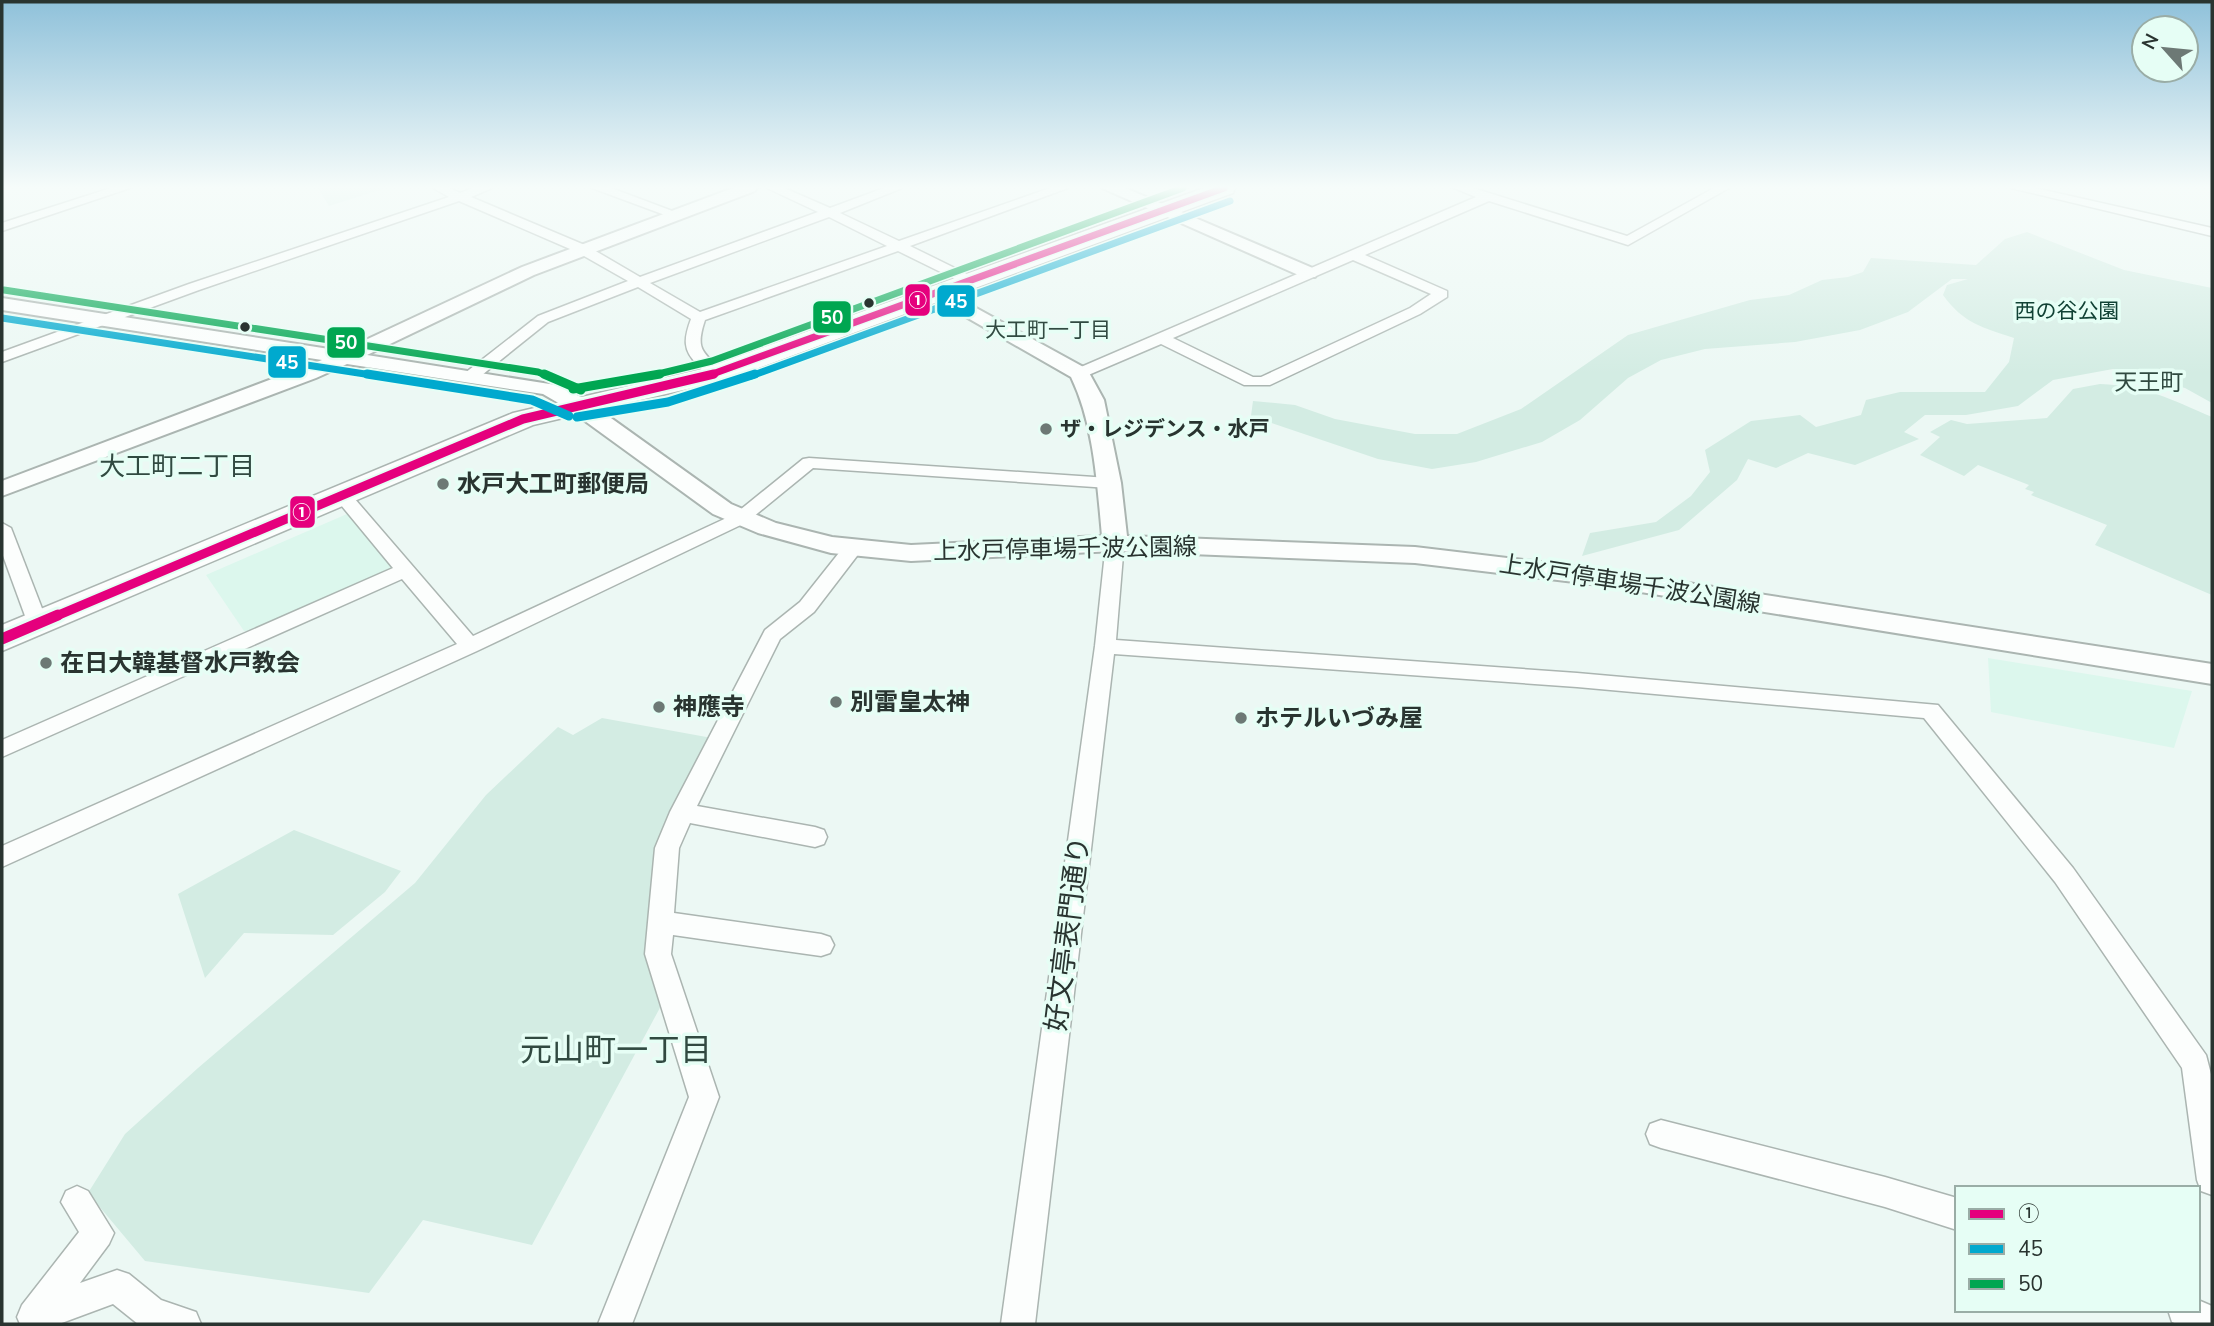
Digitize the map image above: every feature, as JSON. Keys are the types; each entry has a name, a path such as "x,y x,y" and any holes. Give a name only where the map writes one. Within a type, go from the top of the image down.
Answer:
{"highway":[{"path":"2,639 514,422 575,403 667,388 716,374 1055,250"}],"main road":[{"path":"2,489 348,357 528,271 580,250"},
{"path":"1254,250 1309,273"},
{"path":"938,293 1080,373 1093,400 1109,483 1115,543"},
{"name":"上水戸停車場千波公園線","path":"2,304 536,386 575,403 705,498 741,518 789,535 853,548 911,553 1115,543 1358,551 1488,562 2212,674"}],"street":[{"path":"2,357 308,250"},
{"path":"584,250 699,317"},
{"path":"471,376 543,318 728,250"},
{"path":"716,374 691,351 690,340 699,317 888,250"},
{"path":"907,250 970,281"},
{"path":"1080,373 1366,250"},
{"path":"1161,338 1250,382 1264,382 1415,311 1442,294 1354,255"},
{"path":"2,857 470,646 741,518 809,463 1109,483"},
{"path":"342,495 470,646"},
{"path":"2,528 38,624"},
{"name":"好文亭表門通り","path":"1018,1324 1105,646 1115,543"},
{"path":"615,1324 704,1097 657,954 667,848 682,812 772,635 807,607 853,548"},
{"path":"2,749 405,570"},
{"path":"1105,646 1577,680 1930,711 2064,875 2204,1069 2212,1180"},
{"path":"682,812 815,837"},
{"path":"660,922 821,946"},
{"path":"1661,1134 1885,1192 1955,1213"},
{"path":"29,1321 98,1233 76,1202"},
{"path":"29,1321 117,1286 152,1314 184,1324"},
{"path":"2188,1312 2212,1324"}],"shaded area":[{"path":"347,514 394,570 260,632 244,631 206,575"},
{"path":"1988,658 2192,691 2174,748 1991,712"}],"green space":[{"name":"西の谷公園","path":"1993,250 2073,250 2124,270 2212,288 2212,403 2185,388 2113,369 2053,380 2018,406 1966,415 1925,415 1904,432 1919,439 1855,465 1808,453 1776,468 1748,459 1737,480 1679,530 1582,556 1590,533 1656,522 1691,496 1710,472 1705,450 1751,421 1800,415 1816,427 1861,415 1866,400 1900,392 1985,392 2009,362 2014,338 1974,323 1958,312 1943,295 1947,285 1968,279 1952,279 1908,312 1860,330 1795,342 1705,349 1661,360 1628,378 1580,420 1542,442 1476,462 1432,469 1378,459 1251,416 1253,401 1295,405 1335,419 1415,434 1457,434 1521,409 1628,335 1750,300 1789,295 1822,280 1848,277 1863,272 1871,258 1976,265"},
{"path":"2100,384 2145,391 2212,417 2212,595 2095,545 2107,525 2031,495 2034,492 2025,489 2029,485 1978,465 1964,476 1920,455 1940,437 1930,432 1951,420 1967,424 2047,418 2073,389"},
{"path":"602,718 712,738 654,849 653,923 662,1004 532,1245 423,1220 369,1293 145,1261 88,1193 125,1134 198,1068 415,883 486,795 558,727 573,735"},
{"path":"294,830 401,871 385,892 333,935 244,933 205,978 178,894"}],"transit line":[{"name":"50","path":"573,389 663,374 712,361 1015,250"},
{"name":"①","path":"2,639 523,419 716,374 1055,250"},
{"name":"45","path":"577,417 668,402 721,387 1096,250"},
{"name":"50","path":"4,290 538,372 581,390"},
{"name":"45","path":"2,318 532,400 569,416"}],"place":[{"name":"ザ・レジデンス・水戸","path":"1046,429"},
{"name":"水戸大工町郵便局","path":"443,484"},
{"name":"在日大韓基督水戸教会","path":"46,663"},
{"name":"別雷皇太神","path":"836,702"},
{"name":"神應寺","path":"659,707"},
{"name":"ホテルいづみ屋","path":"1241,718"}],"district":[{"name":"大工町一丁目","path":"1048,330"},
{"name":"天王町","path":"2149,382"},
{"name":"大工町二丁目","path":"177,466"},
{"name":"元山町一丁目","path":"616,1050"}]}
